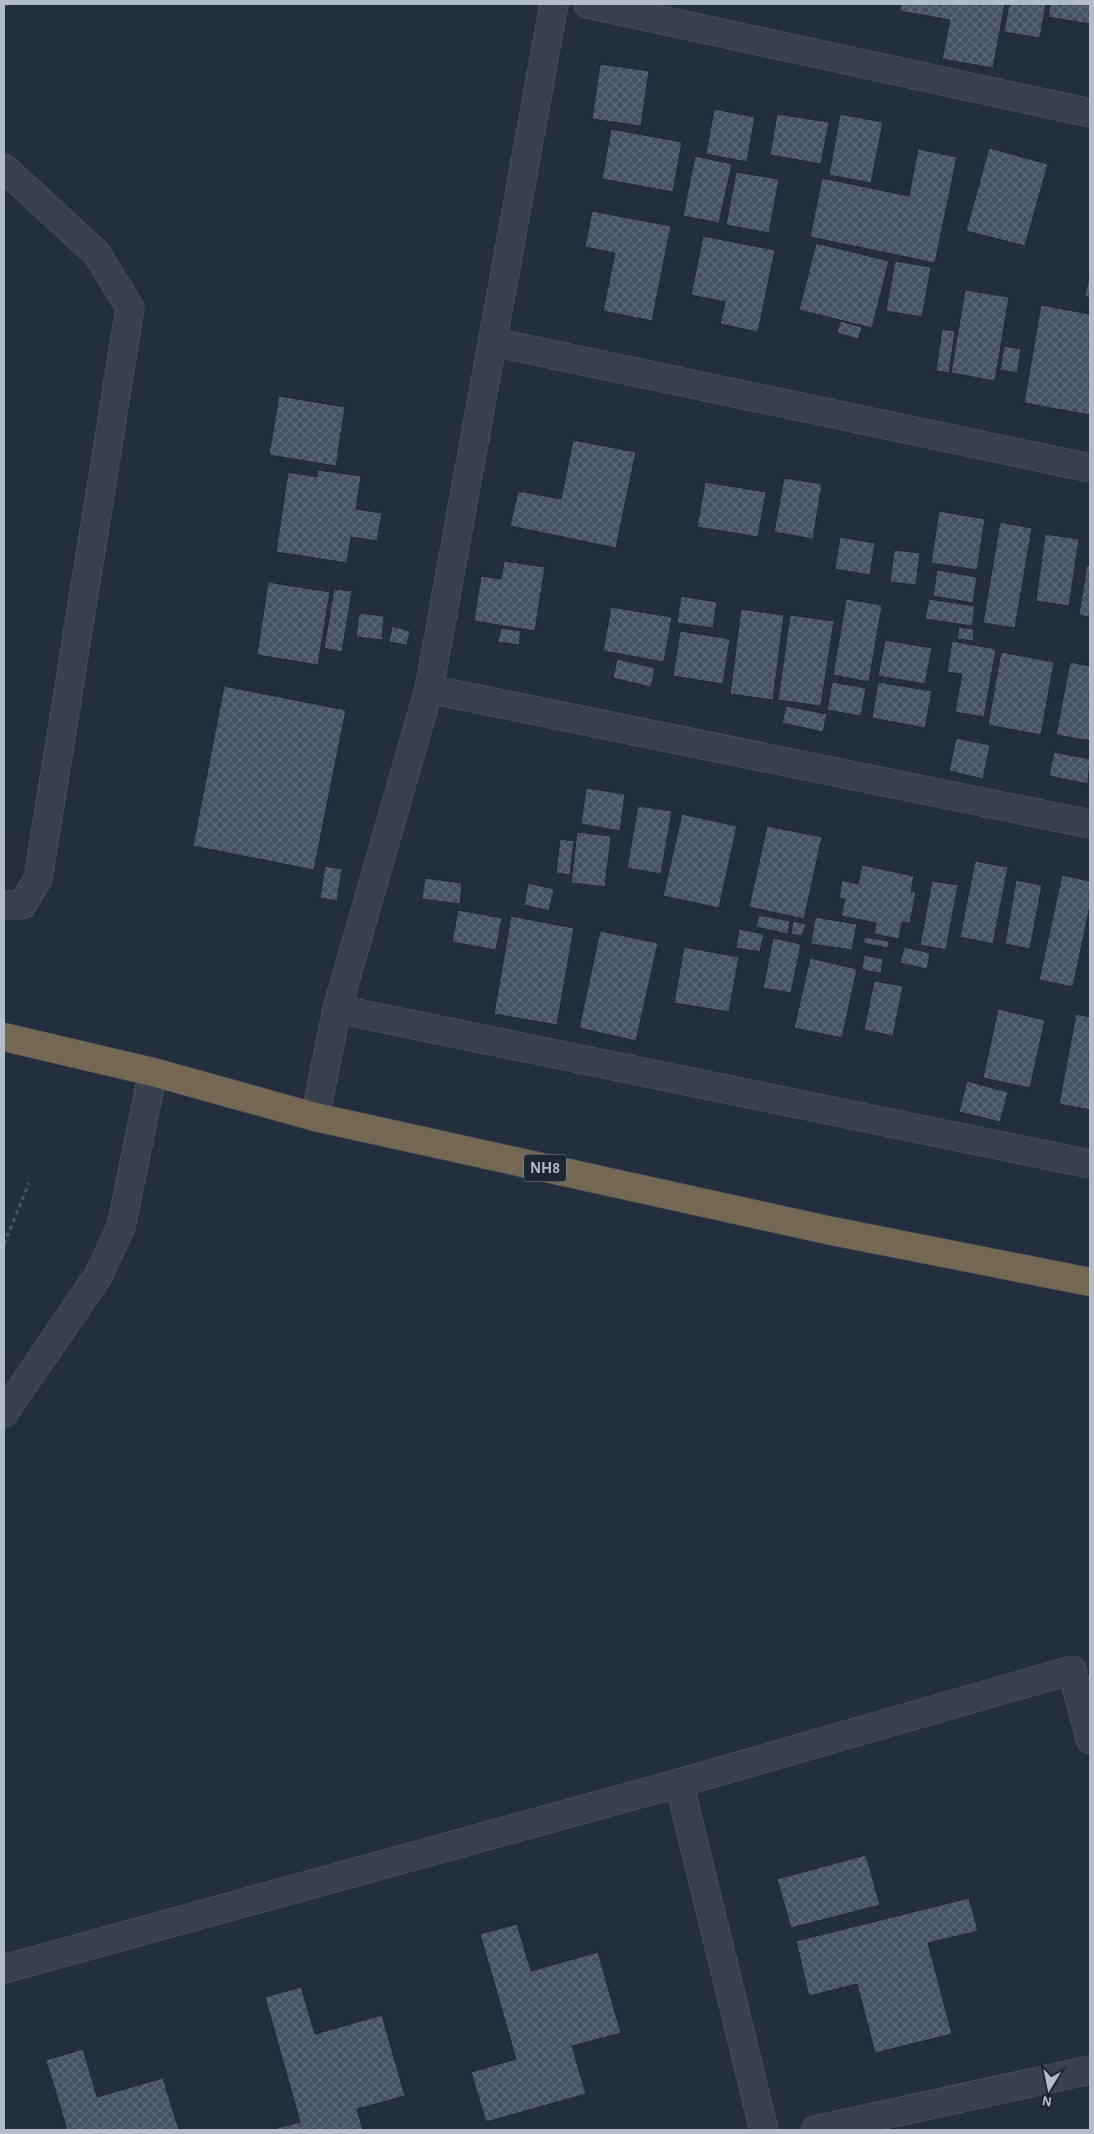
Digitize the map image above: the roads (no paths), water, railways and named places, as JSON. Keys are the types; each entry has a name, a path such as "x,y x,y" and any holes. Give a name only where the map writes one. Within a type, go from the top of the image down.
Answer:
{"highway":[{"name":"NH8","path":"4,1037 153,1072 316,1117 827,1230 1090,1282"}],"street":[{"path":"316,1117 337,1009 429,689 554,4"},
{"path":"588,4 1090,113"},
{"path":"4,168 97,254 130,308 38,880 22,905 4,905"},
{"path":"493,342 1090,468"},
{"path":"429,689 1090,824"},
{"path":"337,1009 1090,1164"},
{"path":"4,1413 98,1276 121,1228 153,1072"},
{"path":"4,1969 679,1783 1072,1670 1090,1739"},
{"path":"679,1783 764,2130"},
{"path":"815,2130 1090,2070"}]}
